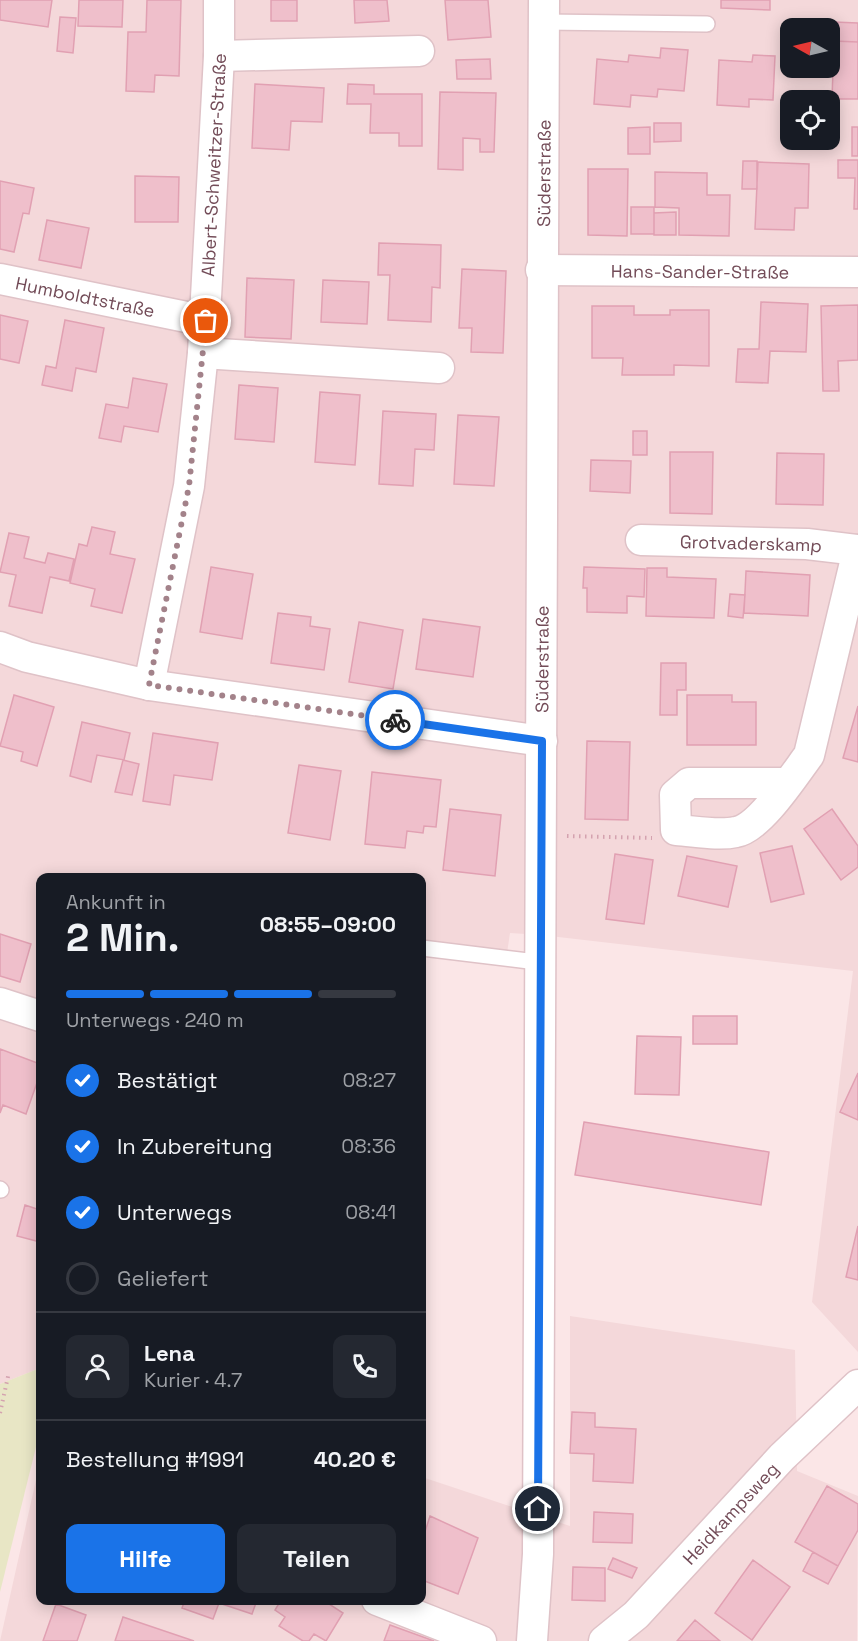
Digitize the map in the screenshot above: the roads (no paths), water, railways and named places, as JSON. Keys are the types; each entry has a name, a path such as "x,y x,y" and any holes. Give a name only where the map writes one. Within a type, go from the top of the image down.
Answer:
{"street":[{"name":"Albert-Schweitzer-Straße","path":"149,685 189,486 203,353 219,56 219,0"},
{"name":"Süderstraße","path":"532,1641 538,1554 548,963 542,741 541,270 544,11"},
{"path":"219,56 418,51"},
{"name":"Hans-Sander-Straße","path":"541,270 858,272"},
{"name":"Humboldtstraße","path":"0,279 206,321"},
{"path":"203,353 438,368"},
{"name":"Grotvaderskamp","path":"641,540 807,544 858,550"},
{"path":"788,783 689,783 675,795 675,830 737,832 753,823 788,783 809,755 858,550"},
{"path":"0,647 27,657 149,685 542,741"},
{"path":"0,1004 36,1015"},
{"name":"Heidkampsweg","path":"604,1641 636,1616 782,1457 858,1386"},
{"path":"390,1605 481,1641"}],"lane":[{"path":"544,11 707,24"},
{"path":"426,948 548,963"}]}
